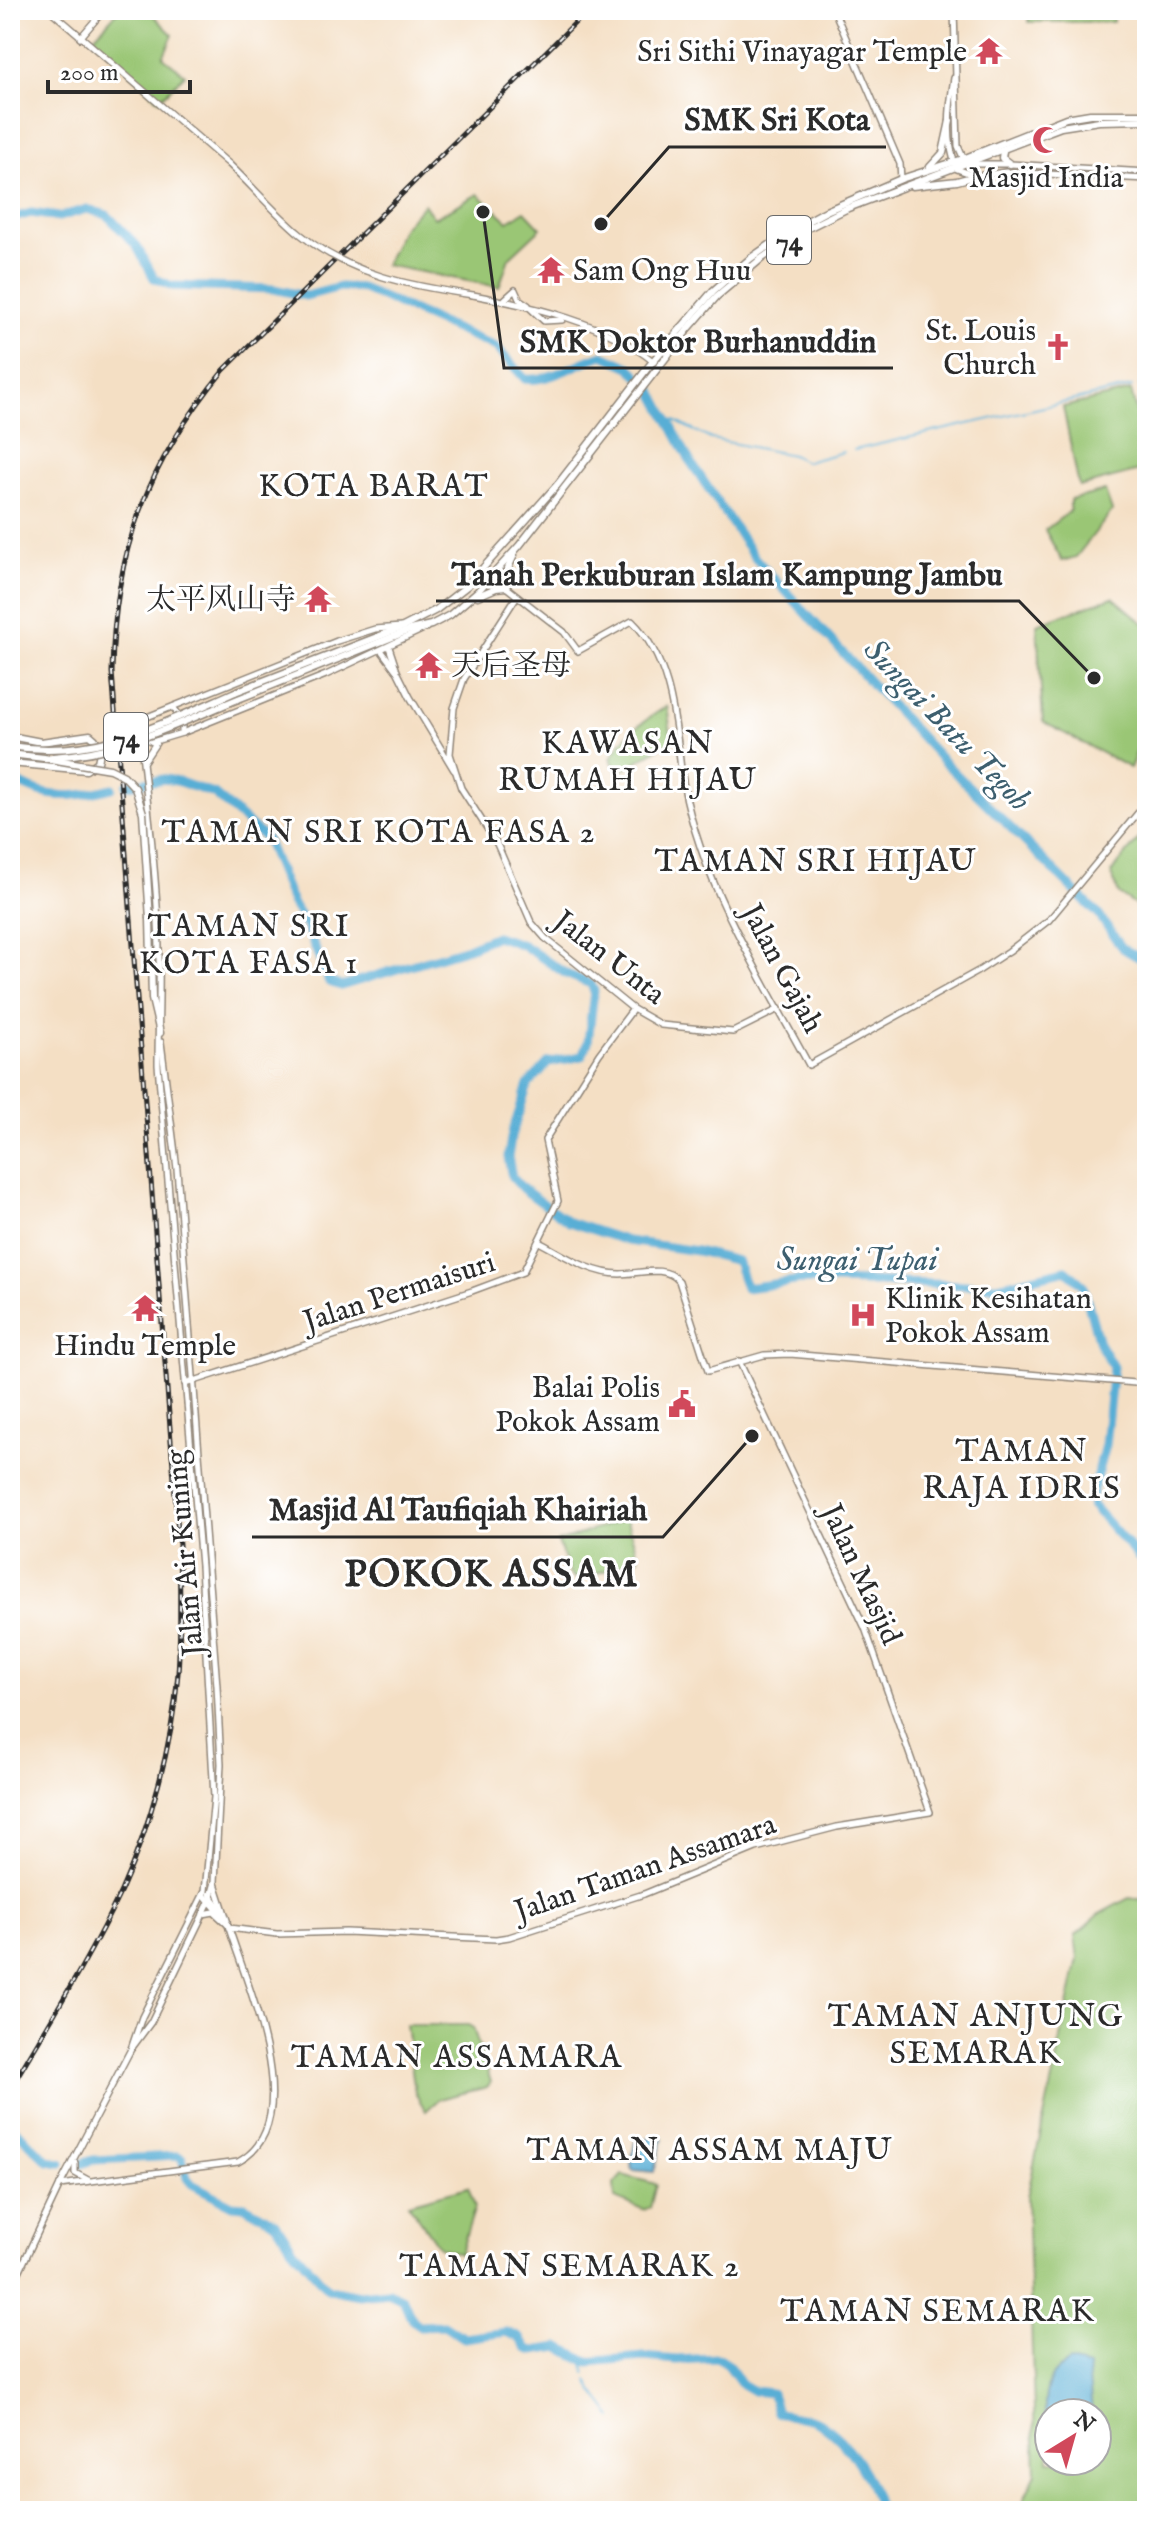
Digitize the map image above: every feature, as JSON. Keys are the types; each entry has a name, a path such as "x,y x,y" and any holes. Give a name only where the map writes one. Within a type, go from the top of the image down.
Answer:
{"main road":[{"name":"74","path":"964,162 1075,116 1147,114"},
{"name":"74","path":"653,366 717,296 761,259 822,220 955,165 1003,151 1076,123 1147,120"},
{"path":"928,170 943,153 950,121"},
{"path":"1003,151 1002,158 1010,164"},
{"name":"74","path":"10,746 49,750 108,743 410,630 431,625 471,599 519,546 713,291 770,243 826,211 901,179 955,165"},
{"path":"894,190 976,176"},
{"name":"74","path":"10,754 44,758 114,749 403,627 436,610 467,586 558,484 640,384"},
{"path":"471,599 506,587 504,577 519,546"},
{"path":"467,586 477,586 478,591"},
{"path":"10,736 41,742 90,735 100,748 98,762 86,770 10,763"},
{"path":"44,758 110,769 124,776 135,788 143,813 152,999 160,1033"}],"street":[{"path":"50,10 229,164 302,236 344,263 399,281 536,308"},
{"path":"80,38 104,10"},
{"path":"834,10 900,164 901,179"},
{"path":"954,10 955,73 950,121 955,165 976,176 1020,172 1147,179"},
{"path":"955,73 958,146 964,162 1147,172"},
{"path":"498,300 507,298 515,290 519,299 536,308 618,336 653,366"},
{"path":"527,307 544,321 571,321"},
{"path":"506,587 517,596"},
{"name":"Jalan Gajah","path":"517,596 564,632 578,651 632,621 641,630 668,686 690,816 704,853 734,927 809,1065 980,970 1049,920 1147,802"},
{"name":"Jalan Unta","path":"517,596 461,687 454,708 450,754 469,803 497,844 531,922 545,938 633,1009 661,1025 733,1032 779,1009"},
{"path":"403,627 375,629 337,641 172,707 141,721 140,735 157,741 182,733 326,675 431,625"},
{"path":"389,647 397,671"},
{"path":"381,650 397,671 455,770"},
{"path":"172,707 182,719 182,733"},
{"name":"Jalan Air Kuning","path":"10,2291 60,2185 131,2049 142,2017 204,1893 209,1869 214,1770 177,1169 160,1033 158,922 140,735"},
{"path":"144,766 157,741"},
{"path":"437,744 450,754"},
{"name":"Jalan Permaisuri","path":"188,1383 523,1272 556,1210 558,1195 545,1140 599,1054 633,1009"},
{"path":"539,1242 600,1272 660,1271 674,1275 682,1289 708,1371 753,1358 790,1354 1147,1384"},
{"path":"744,1373 753,1358"},
{"name":"Jalan Masjid","path":"739,1361 865,1628 930,1812"},
{"name":"Jalan Air Kuning","path":"131,2049 151,2022 211,1898 215,1882 221,1764 210,1594 188,1383"},
{"name":"Jalan Taman Assamara","path":"203,1915 214,1912 228,1924 277,1934 346,1932 496,1939 644,1894 756,1848 837,1827 930,1812"},
{"path":"60,2185 238,2162 247,2158 260,2143 269,2118 271,2079 267,2048 215,1882"},
{"path":"204,1893 211,1898 228,1924"},
{"path":"75,2158 75,2173 88,2180"}],"green space":[{"path":"119,10 148,10 173,35 163,57 185,74 159,100 93,38"},
{"path":"1029,10 1113,10 1113,22 1029,22"},
{"path":"478,194 508,221 525,211 541,228 509,258 499,287 385,265 403,227 424,204 434,218"},
{"path":"1131,391 1147,454 1147,469 1079,487 1063,407"},
{"path":"1105,491 1112,511 1076,557 1062,561 1045,530 1070,511 1070,500"},
{"path":"1113,597 1147,626 1147,727 1130,768 1043,722 1037,624"},
{"path":"667,706 672,740 618,773 611,759 620,743"},
{"path":"1147,829 1147,913 1119,894 1111,873"},
{"path":"626,1519 639,1558 579,1580 570,1575 558,1542"},
{"path":"1129,1898 1147,1900 1147,2511 1019,2511 1034,2477 1113,2477 1113,2397 1034,2397 1027,2197 1078,1959 1075,1936 1101,1913"},
{"path":"406,2025 468,2025 473,2028 491,2082 487,2087 439,2099 426,2111 415,2093"},
{"path":"622,2175 656,2184 650,2208 645,2210 615,2198 614,2184"},
{"path":"468,2187 475,2207 460,2254 439,2247 408,2203"}],"water":[{"path":"660,2135 663,2139 654,2172 633,2170 631,2164 635,2141"},
{"path":"1069,2362 1088,2367 1091,2397 1046,2397 1054,2373"}],"waterway":[{"name":"Sungai Batu Tegoh","path":"10,219 31,213 59,217 87,209 107,215 136,245 154,278 172,286 274,289 306,296 340,287 361,288 496,347 525,379 555,375 603,355 630,367 653,391 690,461 755,558 943,761 1098,914 1122,948 1147,962"},
{"path":"1139,385 1147,383"},
{"path":"854,450 1132,387"},
{"path":"667,417 711,439 792,455 806,462 843,452"},
{"name":"Sungai Tupai","path":"10,779 34,790 63,796 112,788"},
{"name":"Sungai Tupai","path":"127,785 164,779 214,794 266,839 329,982 341,986 468,948 496,936 523,945 566,974 591,984 594,991 588,1042 582,1056 548,1063 528,1085 512,1133 508,1157 512,1177 523,1189 569,1222 627,1241 697,1251 737,1261 746,1288 801,1280 998,1286 1066,1270 1083,1285 1099,1343 1113,1367 1105,1445 1091,1498 1092,1505 1147,1567"},
{"path":"10,2124 48,2161 61,2163"},
{"path":"81,2164 93,2160 178,2156 182,2158 187,2178 192,2184 276,2223 293,2249 328,2289 359,2295 388,2292 403,2299 412,2320 420,2326 444,2325 464,2338 506,2332 520,2338 527,2349 534,2351 559,2347 587,2362 644,2357 676,2360 717,2358 728,2365 742,2384 754,2391 771,2393 777,2412 815,2420 840,2440 865,2474 879,2511"},
{"path":"582,2360 586,2373"},
{"path":"588,2380 613,2418"}],"railway":[{"path":"10,2089 96,1941 132,1865 151,1812 165,1757 178,1673 179,1545 112,672 114,628 128,548 140,510 174,439 224,370 588,10"}],"place":[{"name":"Sri Sithi Vinayagar Temple","path":"989,51"},
{"name":"Masjid India","path":"1046,140"},
{"name":"SMK Doktor Burhanuddin","path":"483,212"},
{"name":"SMK Sri Kota","path":"601,224"},
{"name":"Sam Ong Huu","path":"551,270"},
{"name":"St. Louis Church","path":"1058,347"},
{"name":"太平风山寺","path":"318,599"},
{"name":"天后圣母","path":"429,665"},
{"name":"Tanah Perkuburan Islam Kampung Jambu","path":"1094,678"},
{"name":"Hindu Temple","path":"145,1308"},
{"name":"Klinik Kesihatan Pokok Assam","path":"863,1315"},
{"name":"Balai Polis Pokok Assam","path":"682,1404"},
{"name":"Masjid Al Taufiqiah Khairiah","path":"752,1436"}],"district":[{"name":"KOTA BARAT","path":"374,485"},
{"name":"KAWASAN RUMAH HIJAU","path":"628,760"},
{"name":"TAMAN SRI KOTA FASA 2","path":"379,831"},
{"name":"TAMAN SRI HIJAU","path":"816,860"},
{"name":"TAMAN SRI KOTA FASA 1","path":"249,944"},
{"name":"TAMAN RAJA IDRIS","path":"1022,1468"},
{"name":"POKOK ASSAM","path":"492,1573"},
{"name":"TAMAN ANJUNG SEMARAK","path":"976,2034"},
{"name":"TAMAN ASSAMARA","path":"457,2056"},
{"name":"TAMAN ASSAM MAJU","path":"710,2149"},
{"name":"TAMAN SEMARAK 2","path":"570,2265"},
{"name":"TAMAN SEMARAK","path":"938,2310"}]}
